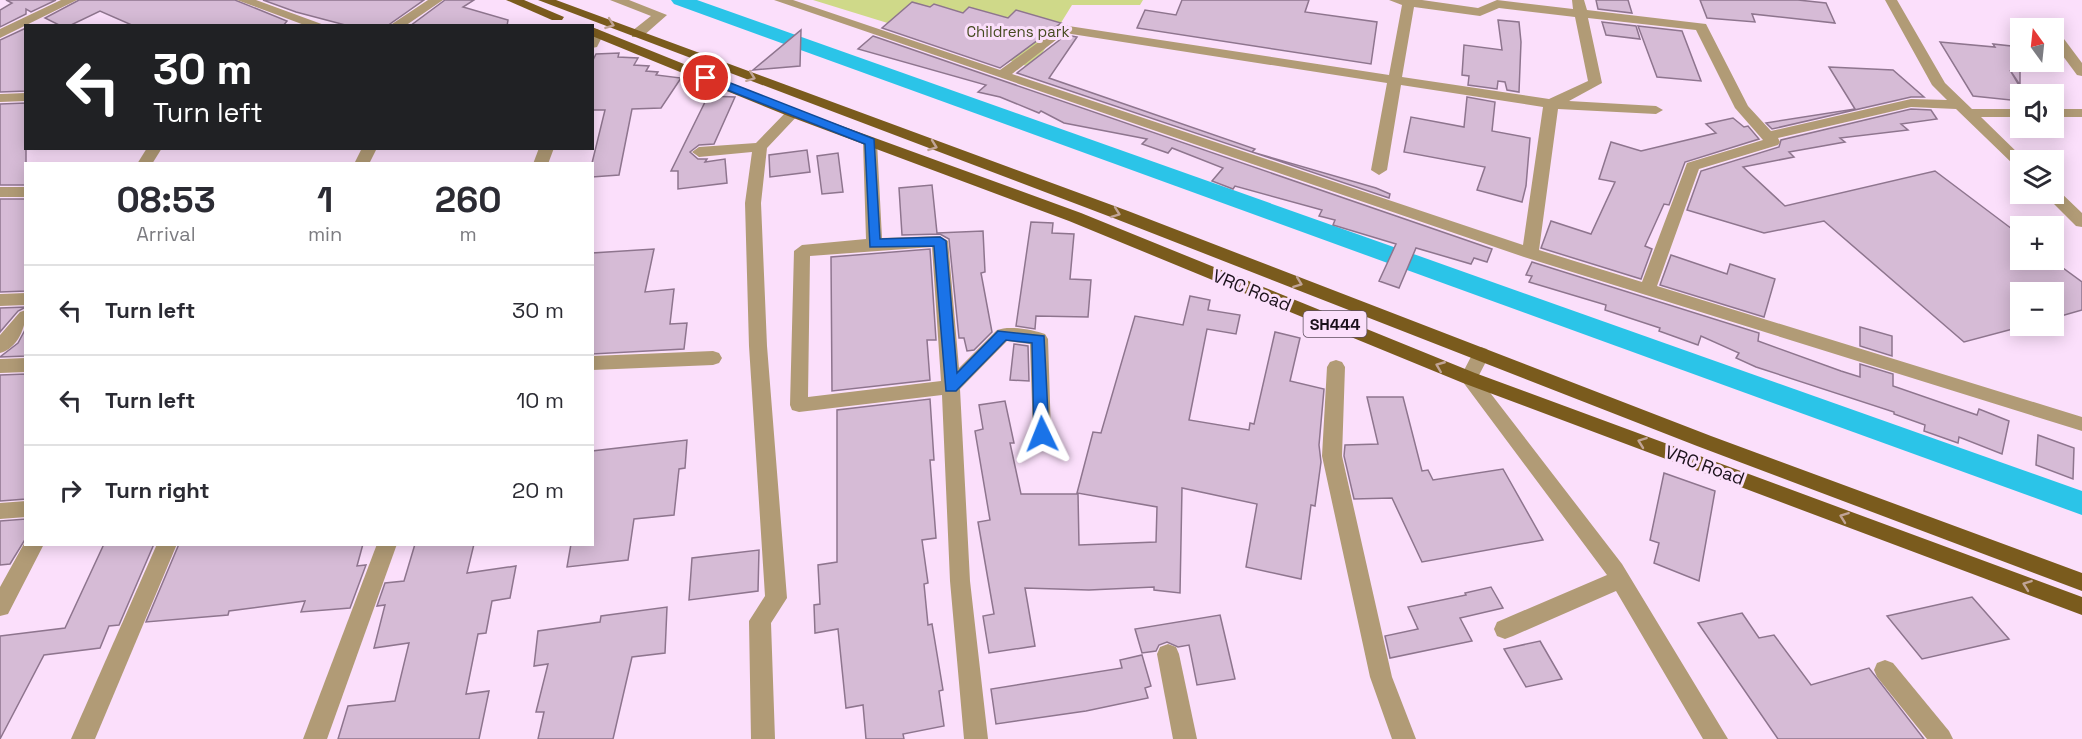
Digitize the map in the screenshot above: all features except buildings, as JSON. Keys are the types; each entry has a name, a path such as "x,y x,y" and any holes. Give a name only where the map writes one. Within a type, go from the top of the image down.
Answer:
{"main road":[{"path":"512,0 573,24"},
{"name":"SH444","path":"544,0 2082,582"},
{"name":"VRC Road","path":"594,36 1075,218 1469,378 2075,603"}],"street":[{"path":"0,34 71,0"},
{"path":"243,0 315,24"},
{"path":"398,24 437,0"},
{"path":"616,0 660,15 637,34"},
{"path":"780,0 1530,253 2082,423"},
{"path":"1891,0 1939,85 2010,153"},
{"path":"1379,170 1396,78 1404,1 1480,12 1497,4 1579,7 1701,27 1742,108 1773,142 1692,166 1648,288"},
{"path":"1551,104 1595,83 1579,7"},
{"path":"1002,75 1062,29 1396,78 1551,104 1656,110"},
{"path":"2064,49 2082,72"},
{"path":"0,98 24,98"},
{"path":"1768,136 1911,103 2010,112"},
{"path":"1530,253 1551,104"},
{"path":"763,739 760,621 776,598 758,346 753,203 760,147 793,113"},
{"path":"2064,113 2082,114"},
{"path":"870,142 874,244"},
{"path":"699,152 760,147"},
{"path":"0,192 24,192"},
{"path":"2063,204 2082,222"},
{"path":"976,739 960,581 951,387 940,241 802,251 799,405 951,387 1003,334 1039,339 1042,434"},
{"path":"0,300 24,299"},
{"path":"0,347 24,318"},
{"path":"1481,354 1469,378 1621,579 1716,739"},
{"path":"594,363 713,358"},
{"path":"0,366 24,365"},
{"path":"1336,367 1332,456 1381,677 1404,739"},
{"path":"0,511 24,509"},
{"path":"0,607 33,546"},
{"path":"83,739 166,546"},
{"path":"315,739 386,546"},
{"path":"1505,629 1621,579"},
{"path":"2075,603 2082,617"},
{"path":"1168,654 1185,739"},
{"path":"1886,670 1941,739"}],"green space":[{"name":"Childrens park","path":"813,0 1143,0 1140,5 1072,5 1033,68"}],"waterway":[{"path":"680,0 2082,503"}],"route":[{"path":"706,78 870,142 874,244 940,241 951,387 1003,334 1039,339 1042,434"}]}
